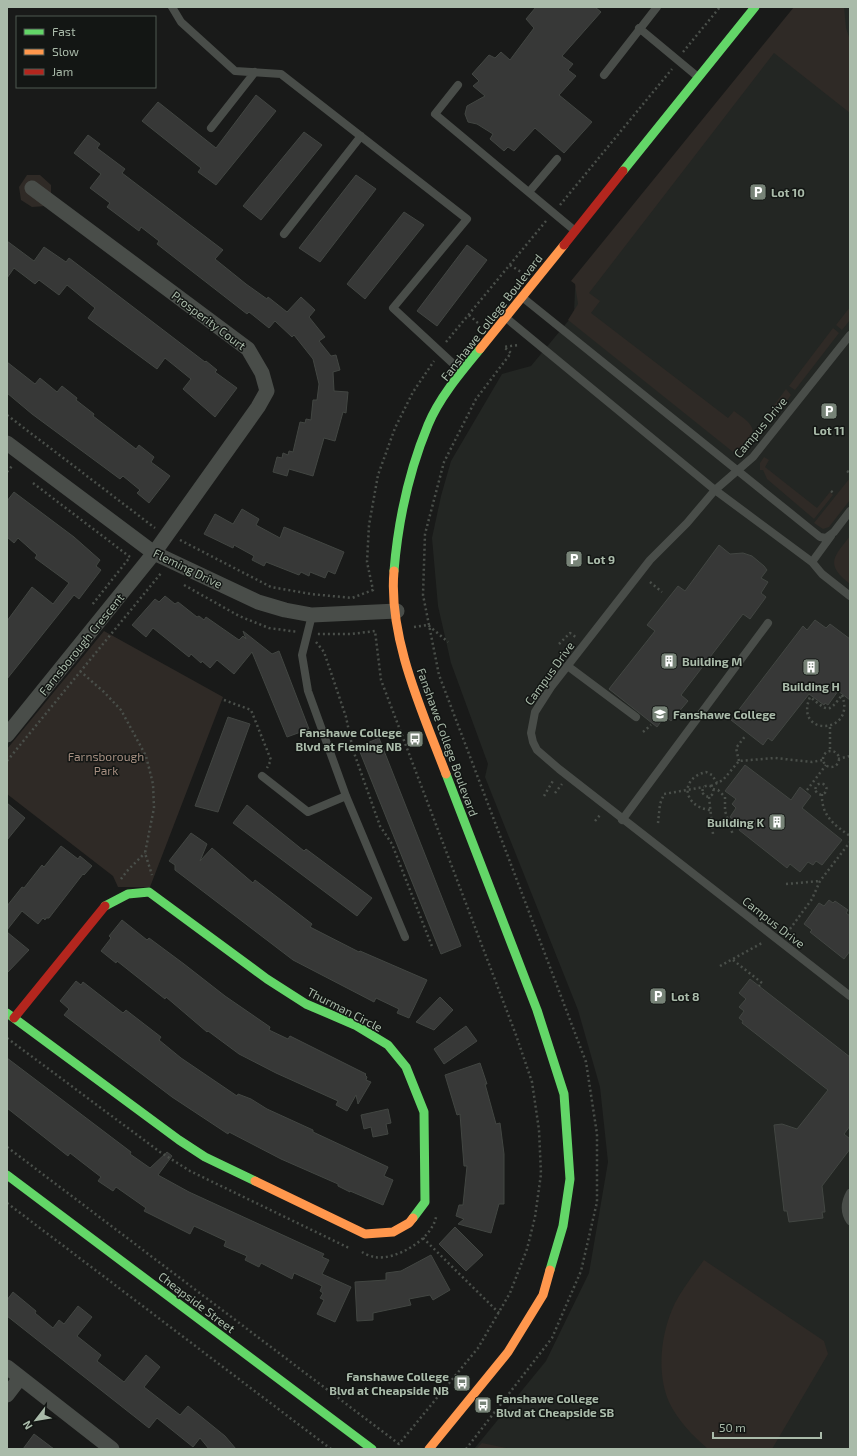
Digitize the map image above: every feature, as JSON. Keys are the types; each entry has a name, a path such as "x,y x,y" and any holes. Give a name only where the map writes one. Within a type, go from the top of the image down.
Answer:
{"street":[{"name":"Fanshawe College Boulevard","path":"429,1449 508,1352 542,1294 563,1226 570,1179 564,1094 537,1010 411,681 398,629 393,581 396,545 410,480 428,424 461,372 755,7"},
{"name":"Prosperity Court","path":"32,188 248,349 262,373 267,390 258,407 154,553"},
{"name":"Fleming Drive","path":"8,444 154,553 258,602 285,610 312,614 397,611"},
{"name":"Farnsborough Crescent","path":"7,735 154,553"},
{"name":"Thurman Circle","path":"149,892 248,965 300,1000 355,1025 388,1045 406,1068 424,1112 425,1202 409,1223 393,1232 365,1234 205,1158 10,1016 106,905 128,894 149,892"},
{"name":"Cheapside Street","path":"7,1175 372,1449"},
{"path":"7,1367 112,1449"},
{"path":"7,1395 20,1378"}],"lane":[{"path":"172,7 181,22 235,71 281,74 467,219 393,308 461,372"},
{"path":"604,75 639,28 657,7"},
{"path":"639,28 698,77"},
{"path":"211,128 255,72"},
{"path":"458,85 435,114 575,231"},
{"path":"284,234 361,136"},
{"path":"530,192 557,159"},
{"path":"522,296 820,537 826,538 834,532"},
{"path":"505,317 715,490 812,562 822,574 850,596"},
{"name":"Campus Drive","path":"850,335 753,457 715,490 687,523 650,560 551,687 535,712 531,733 533,742 543,755 622,820 850,996"},
{"path":"812,562 850,511"},
{"path":"312,614 306,633 302,655 308,691 346,796 406,937"},
{"path":"622,820 768,623"},
{"path":"568,667 636,717"},
{"path":"262,776 308,812 346,796"},
{"path":"850,1193 846,1202 846,1210 850,1221"}],"path":[{"path":"681,54 720,7"},
{"path":"558,207 674,66"},
{"path":"445,344 548,219"},
{"path":"510,265 523,274"},
{"path":"469,315 481,325"},
{"path":"177,539 271,587 311,594 352,598 373,590 367,562 369,525 378,475 396,428 413,392 435,361"},
{"path":"7,416 155,528"},
{"path":"7,472 12,466 18,471"},
{"path":"30,480 130,557 90,606"},
{"path":"831,491 835,494"},
{"path":"7,761 161,572 165,574"},
{"path":"7,1146 399,1444 478,1348 510,1293 527,1249 535,1217 542,1174 539,1130 532,1082 516,1034 381,680 375,631 351,634 306,633 269,628 239,616 178,582"},
{"path":"650,582 662,592"},
{"path":"306,633 324,652 346,717 353,750 380,826 392,844 433,949"},
{"path":"75,667 104,692 121,710 146,756 153,784 154,808 145,853 154,878 145,878"},
{"path":"842,695 847,706 846,713 840,723 830,727 822,726 812,720 807,708 810,698 824,709 828,710 832,708 842,695"},
{"path":"224,700 251,710 272,760 262,776"},
{"path":"643,732 651,725"},
{"path":"830,727 830,752"},
{"path":"739,761 736,748 746,734"},
{"path":"830,752 835,753 838,759 837,764 833,767 826,766 823,760 824,754 830,752"},
{"path":"838,759 850,756"},
{"path":"712,788 722,780 739,761 776,758 812,762 823,760"},
{"path":"807,790 826,766"},
{"path":"710,810 702,808 691,801 688,790 689,783 706,772 712,775 717,783"},
{"path":"544,796 555,778"},
{"path":"822,794 817,793 815,790 818,784 821,783 826,787 826,790 822,794 824,812 831,822 850,836"},
{"path":"555,793 562,784"},
{"path":"704,787 703,794 709,797"},
{"path":"658,823 660,804 664,794 704,787 712,788 718,790 725,797 725,811 733,835"},
{"path":"712,788 714,792 709,797 713,834"},
{"path":"595,821 600,814"},
{"path":"786,934 812,899 820,881 850,842"},
{"path":"117,880 121,878 145,853"},
{"path":"121,878 129,878"},
{"path":"121,878 123,896"},
{"path":"786,884 820,881"},
{"path":"720,966 762,943"},
{"path":"733,960 762,983 759,986"},
{"path":"7,1038 160,1152 190,1171 354,1249"},
{"path":"7,1203 331,1449"},
{"path":"361,1252 374,1257 396,1254 421,1242 436,1220 437,1214"},
{"path":"423,1238 499,1313"}],"shaded area":[{"name":"Fanshawe College","path":"805,7 850,7 850,1449 474,1449 546,1361 589,1273 608,1162 600,1087 578,1010 485,777 488,764 451,663 438,606 432,538 441,496 451,461 502,374 531,366 574,314 575,288"}],"green space":[{"path":"794,7 844,7 846,28 850,40 850,113 774,53 589,293 600,301 591,313 728,418 734,411 748,422 753,430 748,442 733,452 568,320 578,304 575,284 571,281"},
{"path":"27,175 40,175 51,185 51,196 46,206 32,207 21,200 19,187"},
{"path":"850,307 850,320 842,330 836,325"},
{"path":"833,328 839,333 795,390 789,386"},
{"path":"786,389 791,395 778,413 767,419 767,415"},
{"path":"764,457 769,460 765,467 817,508 830,492 833,495 814,519 767,479 763,470 760,470 760,463"},
{"path":"850,478 850,500 829,527 823,529 814,523"},
{"path":"850,536 850,584 837,571 834,561 839,550"},
{"name":"Farnsborough Park","path":"104,631 223,697 150,887 118,887 113,876 7,794 7,749"},
{"path":"704,1260 824,1341 828,1354 772,1449 708,1449 686,1428 669,1402 662,1378 661,1365 666,1326 678,1297"},
{"path":"482,1443 511,1449 476,1449"}],"building":[{"path":"536,7 595,7 601,12 562,56 573,64 568,70 576,76 559,95 592,122 564,153 535,128 514,151 508,147 504,151 490,139 493,134 477,124 468,122 465,114 467,106 485,96 473,86 479,81 472,74 489,55 495,58 501,52 510,60 534,28 526,19"},
{"path":"256,95 276,111 216,185 198,172 201,168 142,121 158,102 216,148"},
{"path":"304,132 322,145 261,220 243,206"},
{"path":"88,135 100,144 97,148 125,169 122,173 223,250 215,259 246,284 267,299 268,297 287,312 301,297 315,310 309,317 325,337 319,341 331,356 336,355 340,370 333,372 334,391 348,392 346,413 343,412 335,441 324,438 313,476 289,469 287,476 273,472 277,457 282,458 283,453 288,455 289,451 293,452 300,422 305,423 306,419 311,420 313,400 317,400 319,384 313,359 294,335 292,337 275,321 269,328 249,312 247,314 157,244 159,241 141,227 139,231 107,207 110,203 90,188 101,174 74,153"},
{"path":"356,175 376,189 320,262 299,248"},
{"path":"404,212 424,225 365,299 347,284"},
{"path":"7,241 34,261 44,247 66,262 69,258 205,362 206,361 217,370 215,372 237,388 215,417 183,389 191,379 165,358 157,369 88,318 95,308 67,285 59,295 39,280 35,284 14,268 7,278"},
{"path":"467,245 487,260 437,326 417,311"},
{"path":"7,362 35,384 40,378 57,392 62,386 77,398 76,400 94,414 93,416 136,449 139,445 154,457 151,462 170,476 149,503 137,493 140,490 123,476 120,479 32,414 7,393"},
{"path":"14,492 74,537 100,560 96,566 101,570 79,599 74,595 7,679 7,621 32,587 53,604 69,583 35,558 37,555 18,538 14,543 7,537 7,501"},
{"path":"242,509 259,519 256,525 280,538 284,527 344,552 335,574 328,571 325,578 310,572 309,576 301,572 299,575 266,562 264,566 252,560 254,556 234,545 233,548 204,534 215,514 233,524"},
{"name":"Building M","path":"719,545 730,554 743,553 752,556 764,566 767,570 761,578 768,582 761,593 766,597 750,619 743,614 681,695 688,701 671,721 665,716 657,727 609,689 655,631 647,625 678,586 685,591"},
{"path":"165,596 175,604 178,602 197,617 199,616 204,620 206,617 239,640 243,636 246,639 243,631 272,654 279,651 309,729 287,737 252,652 234,674 217,660 210,668 202,661 201,663 191,654 189,657 153,628 146,637 132,625 155,599 159,602"},
{"name":"Building H","path":"815,620 826,628 830,624 850,639 850,700 838,691 828,705 825,703 824,705 809,694 772,741 768,738 763,745 731,720 803,626 807,630"},
{"path":"228,717 250,724 218,812 195,806"},
{"path":"379,738 461,946 441,954 358,747"},
{"name":"Building K","path":"745,765 791,800 800,787 811,796 802,808 842,840 822,865 816,861 813,865 808,862 800,872 790,864 787,868 739,830 742,826 730,817 736,808 732,804 736,799 725,791"},
{"path":"7,803 25,818 7,840"},
{"path":"247,805 304,851 306,849 372,898 357,916 233,823"},
{"path":"191,833 207,844 200,861 212,848 253,883 255,880 312,924 310,927 359,952 360,951 427,980 409,1018 397,1013 399,1009 376,998 374,1002 293,960 175,870 175,865 169,861"},
{"path":"61,846 78,859 80,856 92,866 84,875 83,874 49,918 46,918 45,920 43,918 38,924 22,911 7,930 7,906 22,887 24,888 42,865 44,867"},
{"path":"829,900 833,903 835,901 848,910 846,913 850,916 850,951 844,959 810,932 812,930 804,924 819,903 824,906"},
{"path":"122,920 147,940 149,938 225,996 270,1027 269,1030 288,1039 290,1036 366,1074 366,1080 371,1082 358,1104 356,1095 347,1111 336,1105 338,1101 276,1073 239,1054 208,1031 207,1032 166,997 165,999 117,961 116,963 101,951 111,938 109,936"},
{"path":"7,932 29,950 7,973"},
{"path":"750,979 850,1057 850,1126 844,1134 850,1139 850,1149 822,1186 825,1212 822,1212 823,1218 789,1222 787,1211 784,1211 774,1125 782,1124 797,1129 828,1090 742,1023 743,1021 739,1018 744,1011 739,1007 746,999 739,993"},
{"path":"76,981 81,985 83,982 123,1013 126,1010 161,1037 159,1040 181,1058 237,1096 238,1094 251,1099 267,1109 313,1130 313,1132 388,1167 384,1176 393,1180 383,1205 350,1192 338,1186 338,1184 281,1159 229,1132 228,1134 172,1097 64,1015 69,1009 60,1001"},
{"path":"440,997 453,1010 434,1030 416,1022"},
{"path":"466,1026 477,1041 444,1064 434,1049"},
{"path":"7,1058 150,1168 167,1152 172,1156 158,1175 189,1192 324,1254 322,1257 329,1260 322,1274 351,1287 335,1322 317,1314 324,1300 320,1298 323,1293 320,1291 322,1286 294,1273 292,1279 261,1263 259,1267 245,1260 247,1256 224,1246 226,1241 194,1226 190,1234 144,1211 146,1208 116,1187 113,1191 98,1181 101,1177 70,1153 68,1156 7,1108"},
{"path":"480,1063 487,1084 485,1084 496,1124 500,1123 504,1154 504,1204 499,1204 491,1233 458,1224 464,1219 456,1216 459,1205 463,1205 467,1166 464,1166 460,1114 457,1115 445,1075"},
{"path":"388,1109 391,1123 386,1124 388,1134 373,1137 371,1127 364,1129 361,1115"},
{"path":"455,1227 483,1255 466,1271 439,1244"},
{"path":"431,1255 450,1290 433,1300 430,1295 409,1299 411,1305 373,1313 373,1320 357,1321 355,1282 386,1280 386,1273 401,1271"},
{"path":"13,1292 36,1311 35,1313 53,1328 59,1320 64,1324 78,1306 92,1317 77,1336 101,1355 97,1361 124,1382 146,1355 160,1367 144,1387 180,1415 188,1406 225,1436 236,1449 209,1449 200,1438 193,1447 157,1418 149,1428 7,1316 7,1300"},
{"path":"34,1434 54,1449 23,1449"}],"traffic: fast":[{"path":"623,171 755,7"},
{"path":"394,571 398,534 405,497 421,442 444,395 480,349"},
{"path":"446,774 537,1010 564,1094 570,1179 563,1226 550,1270"},
{"path":"105,906 128,894 149,892 267,979 306,1004 355,1025 388,1045 406,1067 424,1112 425,1202 413,1218"},
{"path":"7,1013 179,1140 205,1157 255,1181"},
{"path":"7,1175 372,1449"}],"traffic: slow":[{"path":"480,349 564,245"},
{"path":"394,571 396,622 402,649 418,701 446,774"},
{"path":"255,1181 365,1234 393,1232 409,1223 413,1218"},
{"path":"429,1449 508,1352 543,1295 550,1270"}],"traffic: jam":[{"path":"564,245 623,171"},
{"path":"14,1018 105,906"}],"place":[{"name":"Lot 10","path":"758,192"},
{"name":"Lot 11","path":"829,411"},
{"name":"Lot 9","path":"574,559"},
{"name":"Building M","path":"669,661"},
{"name":"Building H","path":"811,667"},
{"name":"Fanshawe College","path":"660,714"},
{"name":"Fanshawe College Blvd at Fleming NB","path":"415,739"},
{"name":"Building K","path":"777,822"},
{"name":"Lot 8","path":"658,996"},
{"name":"Fanshawe College Blvd at Cheapside NB","path":"462,1383"},
{"name":"Fanshawe College Blvd at Cheapside SB","path":"483,1405"}]}
